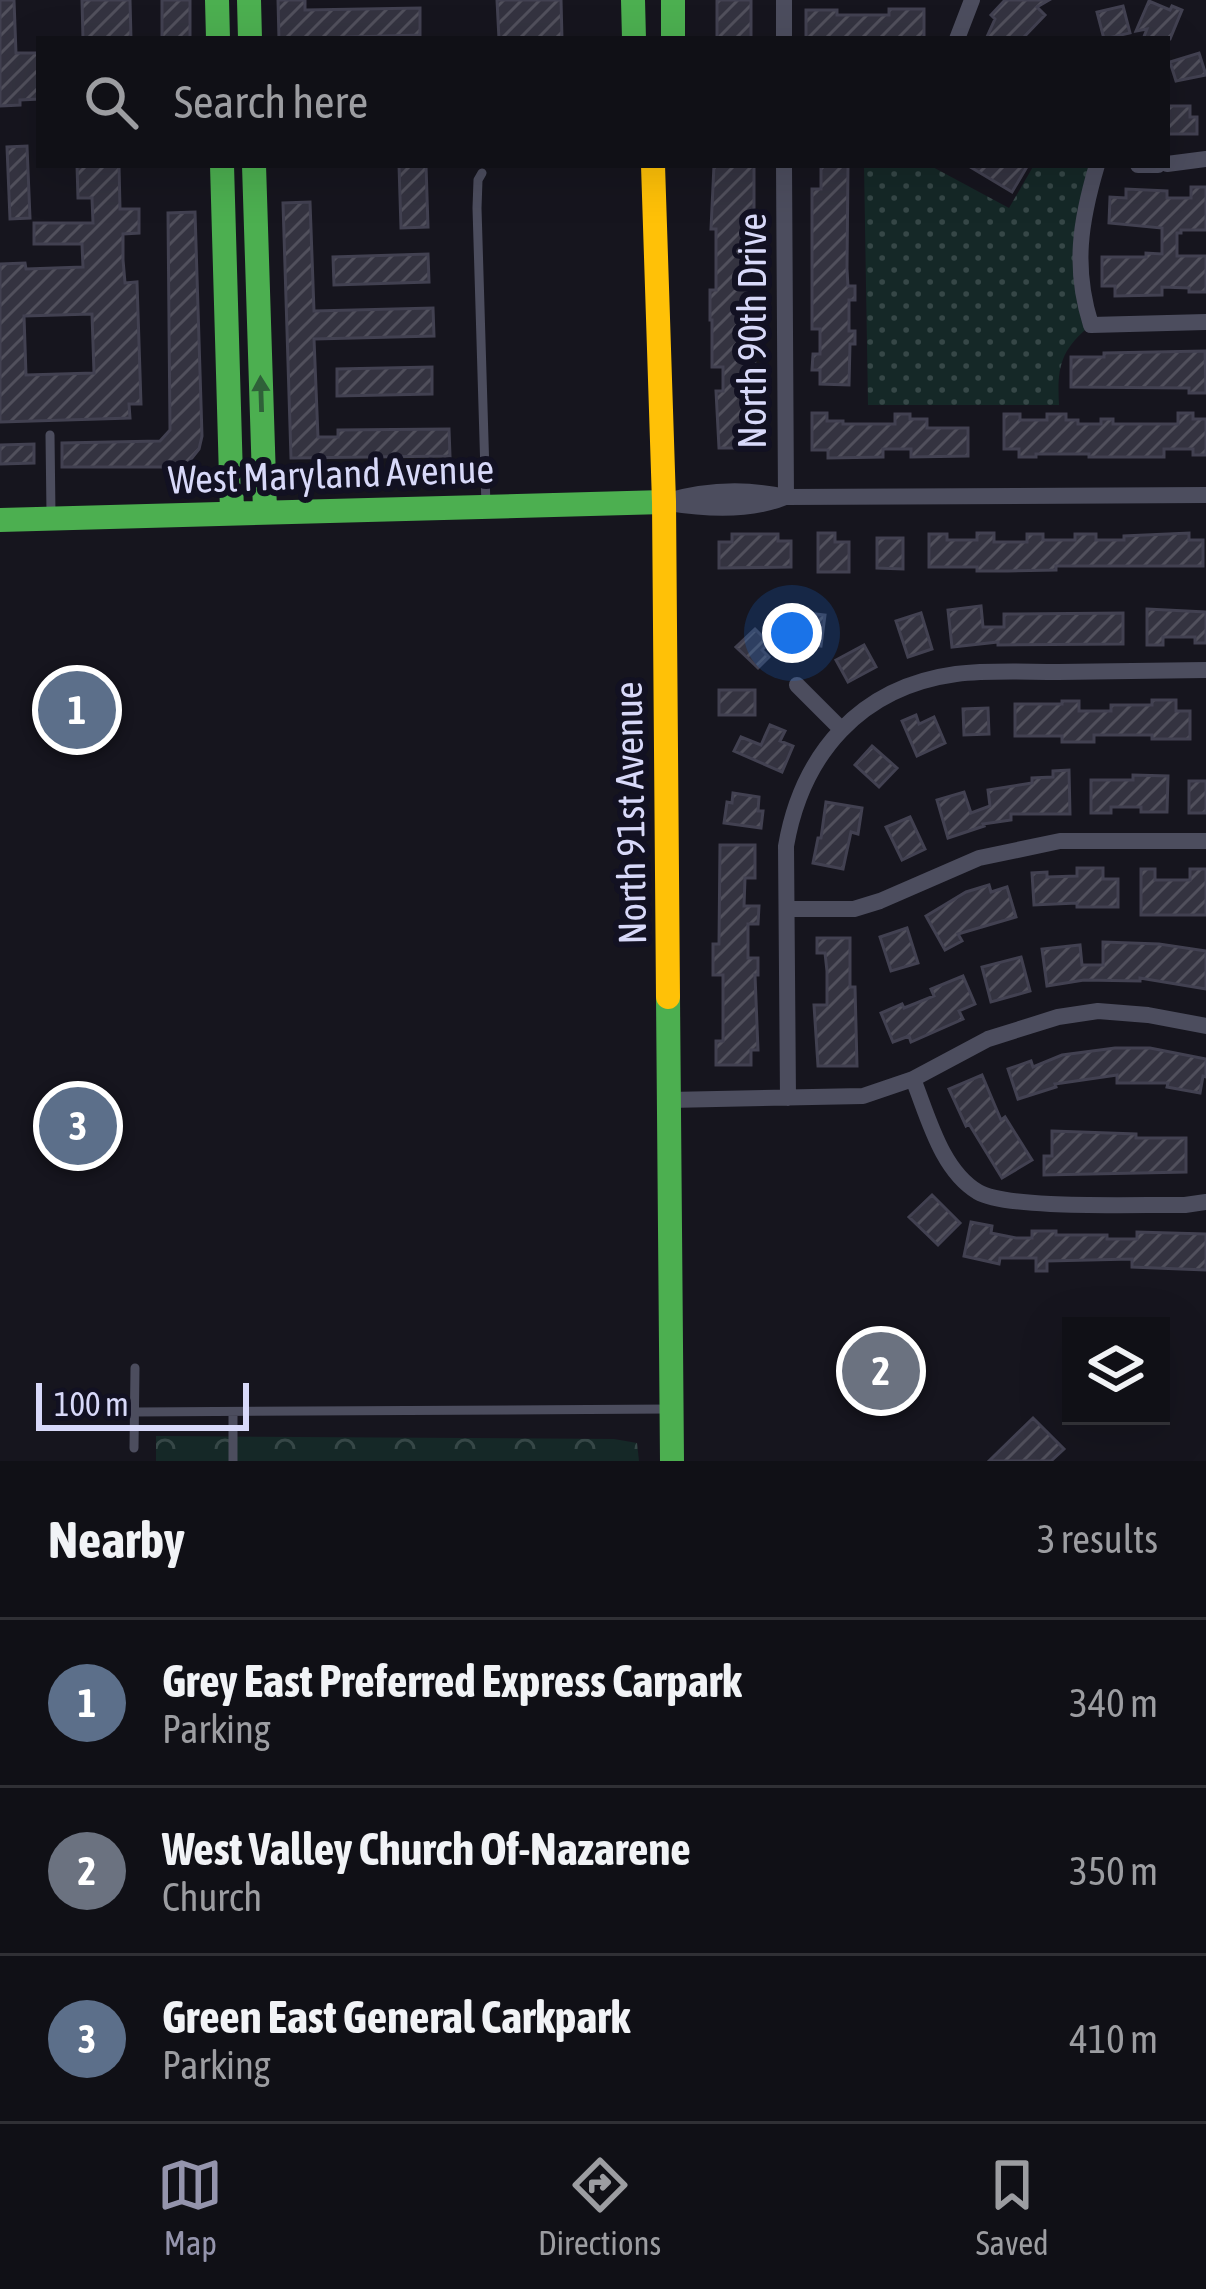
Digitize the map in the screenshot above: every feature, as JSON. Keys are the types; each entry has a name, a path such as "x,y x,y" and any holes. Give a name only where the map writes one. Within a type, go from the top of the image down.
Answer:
{"main road":[{"path":"217,0 218,36"},
{"path":"249,0 250,36"},
{"path":"633,0 634,36"},
{"path":"673,0 674,36"},
{"path":"222,168 232,512"},
{"path":"254,168 265,511"},
{"name":"North 91st Avenue","path":"653,168 664,502 672,1461"},
{"name":"West Maryland Avenue","path":"0,520 664,502"}],"street":[{"path":"784,0 784,36"},
{"path":"958,36 972,0"},
{"path":"1170,163 1206,159"},
{"name":"North 90th Drive","path":"784,168 786,497"},
{"path":"1096,168 1080,248 1081,295 1090,326 1206,322"},
{"name":"West Maryland Avenue","path":"664,502 744,507 786,497 1206,495"},
{"path":"788,1098 786,845 794,807 814,764 842,729 865,710 908,687 952,675 1206,670"},
{"path":"797,685 842,729"},
{"path":"787,909 854,909 979,858 1060,841 1206,841"},
{"path":"669,1100 847,1098 913,1079 988,1039 1058,1017 1098,1011 1206,1026"},
{"path":"913,1079 953,1169 979,1193 1033,1202 1206,1202"}],"lane":[{"path":"482,173 477,208 486,506"},
{"path":"50,435 51,518"},
{"path":"134,1448 135,1368"},
{"path":"135,1412 672,1409"},
{"path":"233,1412 233,1461"}],"green space":[{"path":"864,168 935,168 1009,208 1032,168 1096,168 1085,205 1091,325 1063,360 1059,405 868,405"},
{"path":"156,1436 614,1439 637,1443 639,1461 156,1461"}],"building":[{"path":"0,0 14,0 16,53 36,53 36,99 0,106"},
{"path":"82,0 130,0 131,36 83,36"},
{"path":"162,0 190,0 190,36 162,36"},
{"path":"278,0 305,0 305,10 420,8 420,35 279,36"},
{"path":"497,0 561,0 562,36 499,36"},
{"path":"717,0 751,0 751,36 717,36"},
{"path":"1005,0 1049,0 1037,7 1045,15 1025,36 987,36 995,19 991,15"},
{"path":"1149,1 1182,10 1170,39 1144,36 1147,29 1136,31"},
{"path":"1123,6 1130,33 1103,36 1097,12"},
{"path":"889,9 924,9 924,36 806,36 806,10 889,15"},
{"path":"1199,53 1206,75 1176,81 1170,62"},
{"path":"1170,106 1190,106 1190,117 1197,117 1197,134 1170,134"},
{"path":"27,146 30,218 10,219 7,147"},
{"path":"77,168 119,168 120,209 139,209 139,233 123,234 123,260 125,283 137,282 141,404 129,404 130,418 0,422 0,264 25,263 26,269 83,267 82,244 34,244 34,223 93,223 92,198 78,198","holes":["92,314 94,373 26,375 24,316"]},
{"path":"399,168 426,168 428,227 401,228"},
{"path":"714,168 754,168 754,303 748,303 748,334 755,334 754,448 719,448 716,391 723,391 723,367 712,367 710,290 716,290 716,229 711,229"},
{"path":"821,168 848,168 848,286 855,286 855,300 849,300 849,331 855,331 855,344 850,344 849,385 820,384 820,370 812,370 813,354 820,354 820,329 812,329 812,189 821,189"},
{"path":"972,168 1026,168 1012,192"},
{"path":"1191,187 1206,187 1206,230 1177,233 1177,256 1206,256 1206,292 1162,287 1162,295 1115,296 1115,286 1102,286 1102,257 1162,254 1162,228 1109,223 1110,197 1126,198 1126,189 1167,191 1167,198 1191,198"},
{"path":"310,202 314,311 433,308 434,336 314,339 318,437 338,437 338,430 449,429 450,456 291,458 283,203"},
{"path":"195,212 199,449 188,463 174,467 62,467 62,443 160,441 170,430 168,213"},
{"path":"428,254 429,282 334,285 333,257"},
{"path":"1205,351 1206,393 1189,393 1189,388 1071,387 1071,357"},
{"path":"432,367 432,394 337,396 337,369"},
{"path":"812,413 827,413 827,421 843,424 895,424 895,414 910,414 910,419 927,419 927,428 968,428 968,456 911,457 911,449 883,449 883,457 828,458 828,450 812,450"},
{"path":"1178,413 1206,419 1206,455 1193,455 1193,449 1164,449 1164,457 1019,457 1019,449 1004,449 1004,414 1020,414 1020,420 1047,420 1047,414 1066,414 1066,420 1078,420 1078,424 1113,419 1113,424 1178,424"},
{"path":"34,444 34,463 0,464 0,445"},
{"path":"818,533 835,533 835,542 849,542 849,572 818,572"},
{"path":"977,533 994,533 994,542 1027,542 1027,534 1043,534 1043,540 1096,534 1096,540 1124,540 1124,536 1189,533 1189,540 1203,540 1203,566 1056,566 1056,570 1008,571 929,567 929,534 947,534 947,540 977,540"},
{"path":"732,534 778,534 778,541 791,541 791,567 719,568 719,542 732,542"},
{"path":"877,538 903,538 903,569 877,568"},
{"path":"981,606 983,627 1004,627 1004,614 1123,613 1123,644 998,642 952,647 948,610"},
{"path":"1147,609 1206,612 1206,643 1195,643 1195,637 1163,637 1163,645 1147,645"},
{"path":"799,612 825,615 821,646 795,643"},
{"path":"921,613 932,649 908,657 896,621"},
{"path":"755,629 769,643 762,650 769,657 758,668 736,647"},
{"path":"864,645 876,667 848,682 836,660"},
{"path":"719,690 755,690 755,715 719,715"},
{"path":"1152,700 1176,700 1176,711 1190,711 1190,739 1094,735 1094,742 1062,742 1062,736 1015,736 1015,704 1079,701 1079,711 1111,711 1111,705 1152,705"},
{"path":"988,708 989,734 964,735 963,709"},
{"path":"916,715 919,724 934,717 945,743 917,756 902,721"},
{"path":"770,725 785,731 780,741 793,746 782,772 734,751 741,737 761,745"},
{"path":"872,746 897,768 879,787 855,765"},
{"path":"1069,770 1070,814 1011,814 1011,820 983,824 948,838 937,800 964,792 971,813 990,806 988,790 1032,783 1032,778"},
{"path":"1133,775 1168,776 1167,812 1111,807 1111,813 1091,813 1091,780 1133,780"},
{"path":"1189,781 1206,781 1206,813 1189,813"},
{"path":"733,793 759,797 761,828 724,823"},
{"path":"826,802 862,808 858,834 851,832 843,869 813,863"},
{"path":"910,817 925,849 902,860 886,827"},
{"path":"720,845 755,845 755,878 745,878 744,906 759,906 758,924 748,924 748,958 758,958 758,1050 751,1050 751,1065 716,1065 716,1041 723,1041 723,975 713,975 713,944 719,944"},
{"path":"1077,868 1103,868 1103,879 1118,879 1118,907 1034,905 1032,873 1077,876"},
{"path":"1141,869 1155,869 1155,880 1190,880 1190,869 1206,869 1206,915 1141,915"},
{"path":"989,885 991,892 1007,887 1016,917 958,934 962,941 945,950 926,916 966,892"},
{"path":"907,928 918,963 891,971 880,937"},
{"path":"817,938 850,938 857,1066 818,1066 814,1005 827,1005 827,971 825,953 817,953"},
{"path":"1103,942 1206,951 1206,989 1140,978 1047,986 1042,949 1080,945 1082,965 1103,965"},
{"path":"1021,957 1030,991 991,1002 982,967"},
{"path":"963,976 975,1004 959,1011 963,1019 911,1042 909,1036 893,1042 881,1013 934,996 931,989"},
{"path":"1115,1048 1150,1048 1206,1059 1200,1093 1167,1087 1168,1083 1117,1083 1117,1075 1055,1084 1018,1099 1008,1069"},
{"path":"982,1075 1001,1120 1005,1117 1032,1160 1002,1178 969,1124 966,1126 949,1089"},
{"path":"1052,1131 1186,1138 1186,1172 1044,1175 1044,1156 1052,1156"},
{"path":"932,1195 960,1223 938,1245 909,1217"},
{"path":"971,1222 992,1226 991,1233 1016,1238 1032,1238 1032,1231 1107,1235 1107,1239 1137,1239 1137,1232 1206,1234 1206,1270 1132,1267 1132,1259 1047,1261 1047,1271 1036,1271 1036,1258 1000,1258 999,1264 964,1256"},
{"path":"1033,1418 1064,1449 1051,1461 989,1461"}],"traffic: fast":[{"path":"217,0 218,36"},
{"path":"249,0 250,36"},
{"path":"633,0 634,36"},
{"path":"673,0 673,36"},
{"path":"222,168 232,512"},
{"path":"254,168 265,511"},
{"path":"0,520 664,502"},
{"path":"668,997 672,1461"}],"traffic: slow":[{"path":"653,168 664,502 668,997"}],"place":[{"name":"Grey East Preferred Express Carpark","path":"77,710"},
{"name":"Green East General Carkpark","path":"78,1126"},
{"name":"West Valley Church Of-Nazarene","path":"881,1371"}]}
